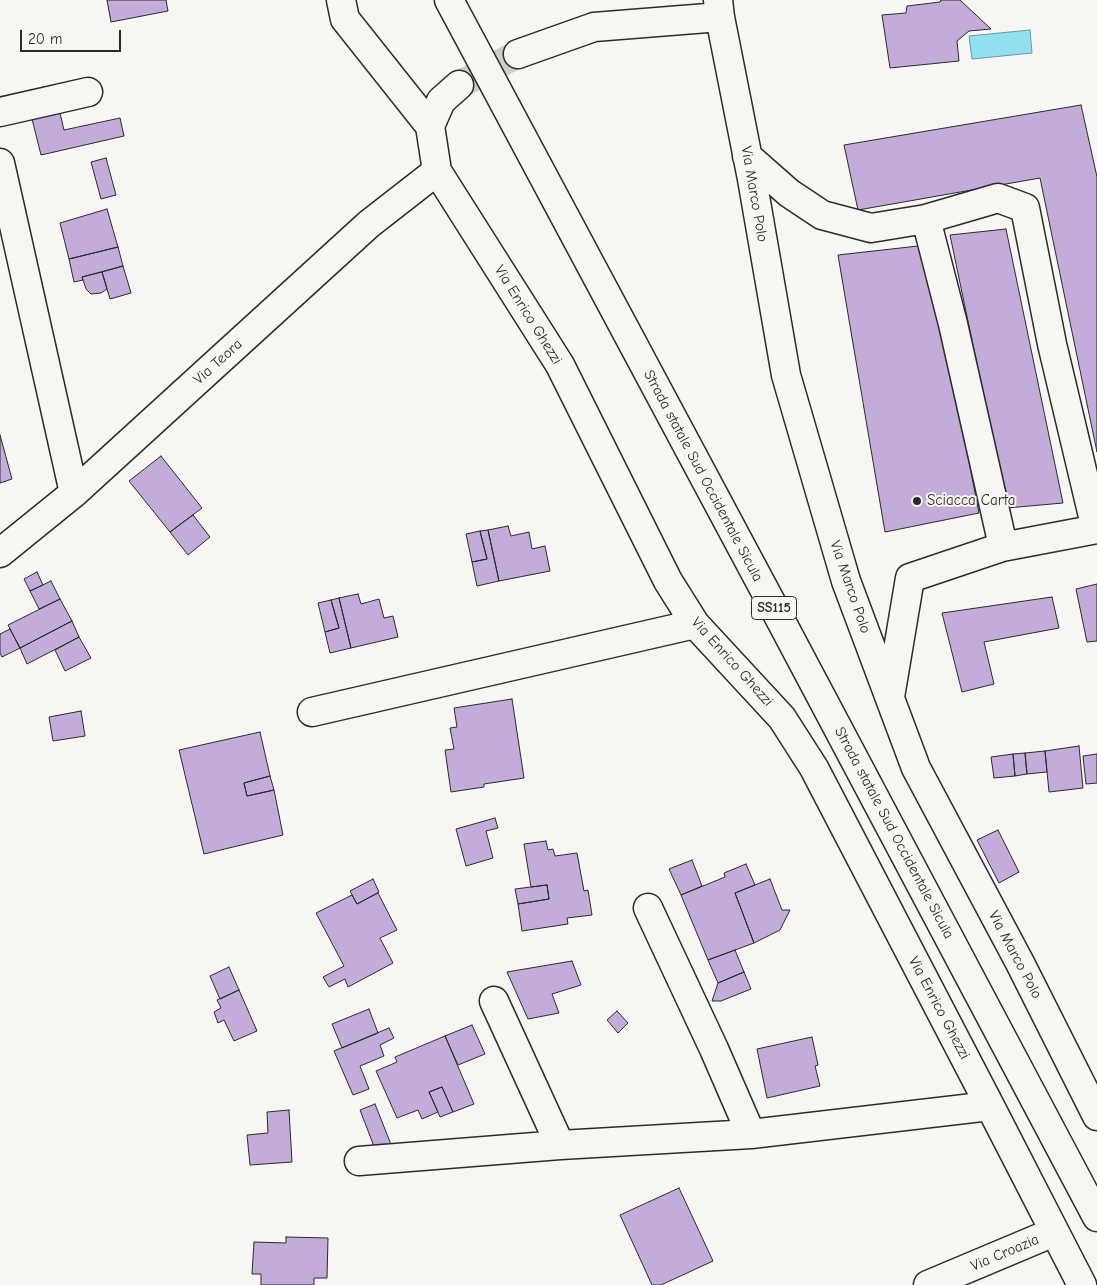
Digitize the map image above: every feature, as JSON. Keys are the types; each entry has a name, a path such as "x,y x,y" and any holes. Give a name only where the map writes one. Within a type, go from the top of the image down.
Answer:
{"street":[{"name":"Via Enrico Ghezzi","path":"342,0 345,19 430,126 437,171 560,365 668,581 694,624 782,718 814,768 1082,1285"},
{"name":"Strada statale Sud Occidentale Sicula","path":"449,0 1097,1217"},
{"name":"Via Marco Polo","path":"518,54 594,27 719,9 786,375 846,581 916,768 1020,963 1097,1116"},
{"path":"430,126 441,101 459,85"},
{"path":"0,112 88,92"},
{"path":"747,156 789,193 822,215 871,228 926,219 998,198 1025,208 1052,344 1097,529 1002,547 910,578 890,699"},
{"path":"0,163 74,493"},
{"name":"Via Teora","path":"0,553 74,493 369,224 437,171"},
{"path":"926,219 953,324 1002,547"},
{"path":"312,712 694,624"},
{"path":"648,908 714,1049 751,1134"},
{"path":"494,1001 560,1145"},
{"path":"359,1161 560,1145 751,1134 990,1106"},
{"name":"Via Croazia","path":"928,1285 1054,1232"}],"water":[{"path":"1030,30 1032,53 972,59 969,36"}],"building":[{"path":"107,0 166,0 168,11 111,22"},
{"path":"941,0 960,0 991,29 969,31 957,41 959,61 890,68 882,15 906,13 907,6 940,2"},
{"path":"1081,105 1097,177 1097,452 1040,178 858,210 844,145"},
{"path":"60,113 64,130 120,118 124,136 41,155 32,119"},
{"path":"106,158 116,195 101,199 91,162"},
{"path":"107,209 118,247 69,259 60,223"},
{"path":"1006,229 1063,503 1007,508 950,235"},
{"path":"927,245 979,513 885,532 838,255"},
{"path":"118,247 123,266 82,277 83,280 74,282 69,259"},
{"path":"123,266 131,293 110,299 102,272"},
{"path":"102,272 107,289 101,293 91,294 86,289 82,277"},
{"path":"0,435 12,479 0,483"},
{"path":"161,456 202,508 170,532 129,481"},
{"path":"193,515 210,537 188,555 170,532"},
{"path":"508,526 511,536 529,532 532,549 545,546 550,571 499,581 488,530"},
{"path":"488,530 499,581 477,586 472,562 487,559 480,531"},
{"path":"480,531 487,559 472,562 466,534"},
{"path":"37,572 43,585 30,591 24,579"},
{"path":"51,581 60,599 39,609 30,591"},
{"path":"1097,584 1097,641 1087,642 1076,589"},
{"path":"358,594 361,604 379,599 384,618 393,616 398,637 351,648 339,598"},
{"path":"1052,597 1059,628 984,642 994,684 962,692 942,613"},
{"path":"339,598 351,648 330,653 325,632 339,628 331,600"},
{"path":"60,599 72,621 20,648 8,625"},
{"path":"331,600 339,628 325,632 318,603"},
{"path":"72,621 79,637 27,664 20,648"},
{"path":"10,629 20,648 2,657 0,653 0,634"},
{"path":"79,637 91,658 65,671 55,650"},
{"path":"512,699 524,778 484,784 484,787 451,792 445,750 454,749 450,728 457,727 454,708"},
{"path":"81,711 85,736 53,741 49,717"},
{"path":"260,732 270,776 244,783 247,796 274,790 283,835 204,854 179,750"},
{"path":"1079,746 1083,788 1049,792 1045,751"},
{"path":"1045,751 1047,772 1027,774 1025,753"},
{"path":"1025,753 1027,774 1015,776 1013,754"},
{"path":"1013,754 1015,776 994,778 991,757"},
{"path":"1097,754 1097,783 1086,784 1083,756"},
{"path":"270,776 274,790 247,796 244,783"},
{"path":"495,818 498,828 486,831 493,858 466,866 456,829"},
{"path":"998,830 1019,872 999,883 977,840"},
{"path":"546,841 548,850 553,849 555,856 577,853 584,891 588,890 592,915 567,918 568,924 522,931 518,904 549,899 547,885 531,887 524,844"},
{"path":"692,860 702,886 681,895 669,869"},
{"path":"746,864 755,885 735,893 754,943 708,960 681,895 725,877 724,873"},
{"path":"373,879 379,892 357,904 350,891"},
{"path":"770,879 782,910 790,910 780,930 754,943 735,893"},
{"path":"547,885 549,899 518,904 515,889"},
{"path":"378,893 397,930 380,938 393,963 348,987 345,979 329,987 323,977 344,966 316,913 352,895 357,904"},
{"path":"735,950 744,972 718,983 708,960"},
{"path":"572,961 581,985 552,994 559,1013 528,1019 507,972"},
{"path":"229,967 239,990 220,999 210,976"},
{"path":"744,972 751,989 721,1001 712,1001 718,983"},
{"path":"239,990 257,1031 234,1041 224,1020 218,1023 214,1012 221,1008 217,1000"},
{"path":"369,1009 378,1033 342,1048 332,1024"},
{"path":"617,1011 628,1023 618,1033 607,1020"},
{"path":"472,1025 485,1054 458,1065 445,1036"},
{"path":"389,1028 394,1038 380,1045 384,1056 360,1066 369,1089 353,1095 334,1051"},
{"path":"445,1036 474,1104 453,1112 442,1087 429,1092 438,1112 422,1119 418,1110 397,1118 376,1071 397,1062 395,1057"},
{"path":"812,1037 818,1065 815,1066 820,1086 767,1098 757,1049"},
{"path":"442,1087 453,1112 440,1117 429,1092"},
{"path":"375,1104 392,1147 375,1149 360,1110"},
{"path":"289,1110 292,1162 250,1165 247,1135 268,1133 267,1112"},
{"path":"679,1188 713,1261 661,1285 652,1285 620,1215"},
{"path":"286,1237 328,1238 327,1278 314,1278 314,1285 261,1285 261,1274 252,1274 254,1242 286,1243"}],"tunnel":[{"path":"459,85 518,54"}],"place":[{"name":"Sciacca Carta","path":"917,501"}]}
